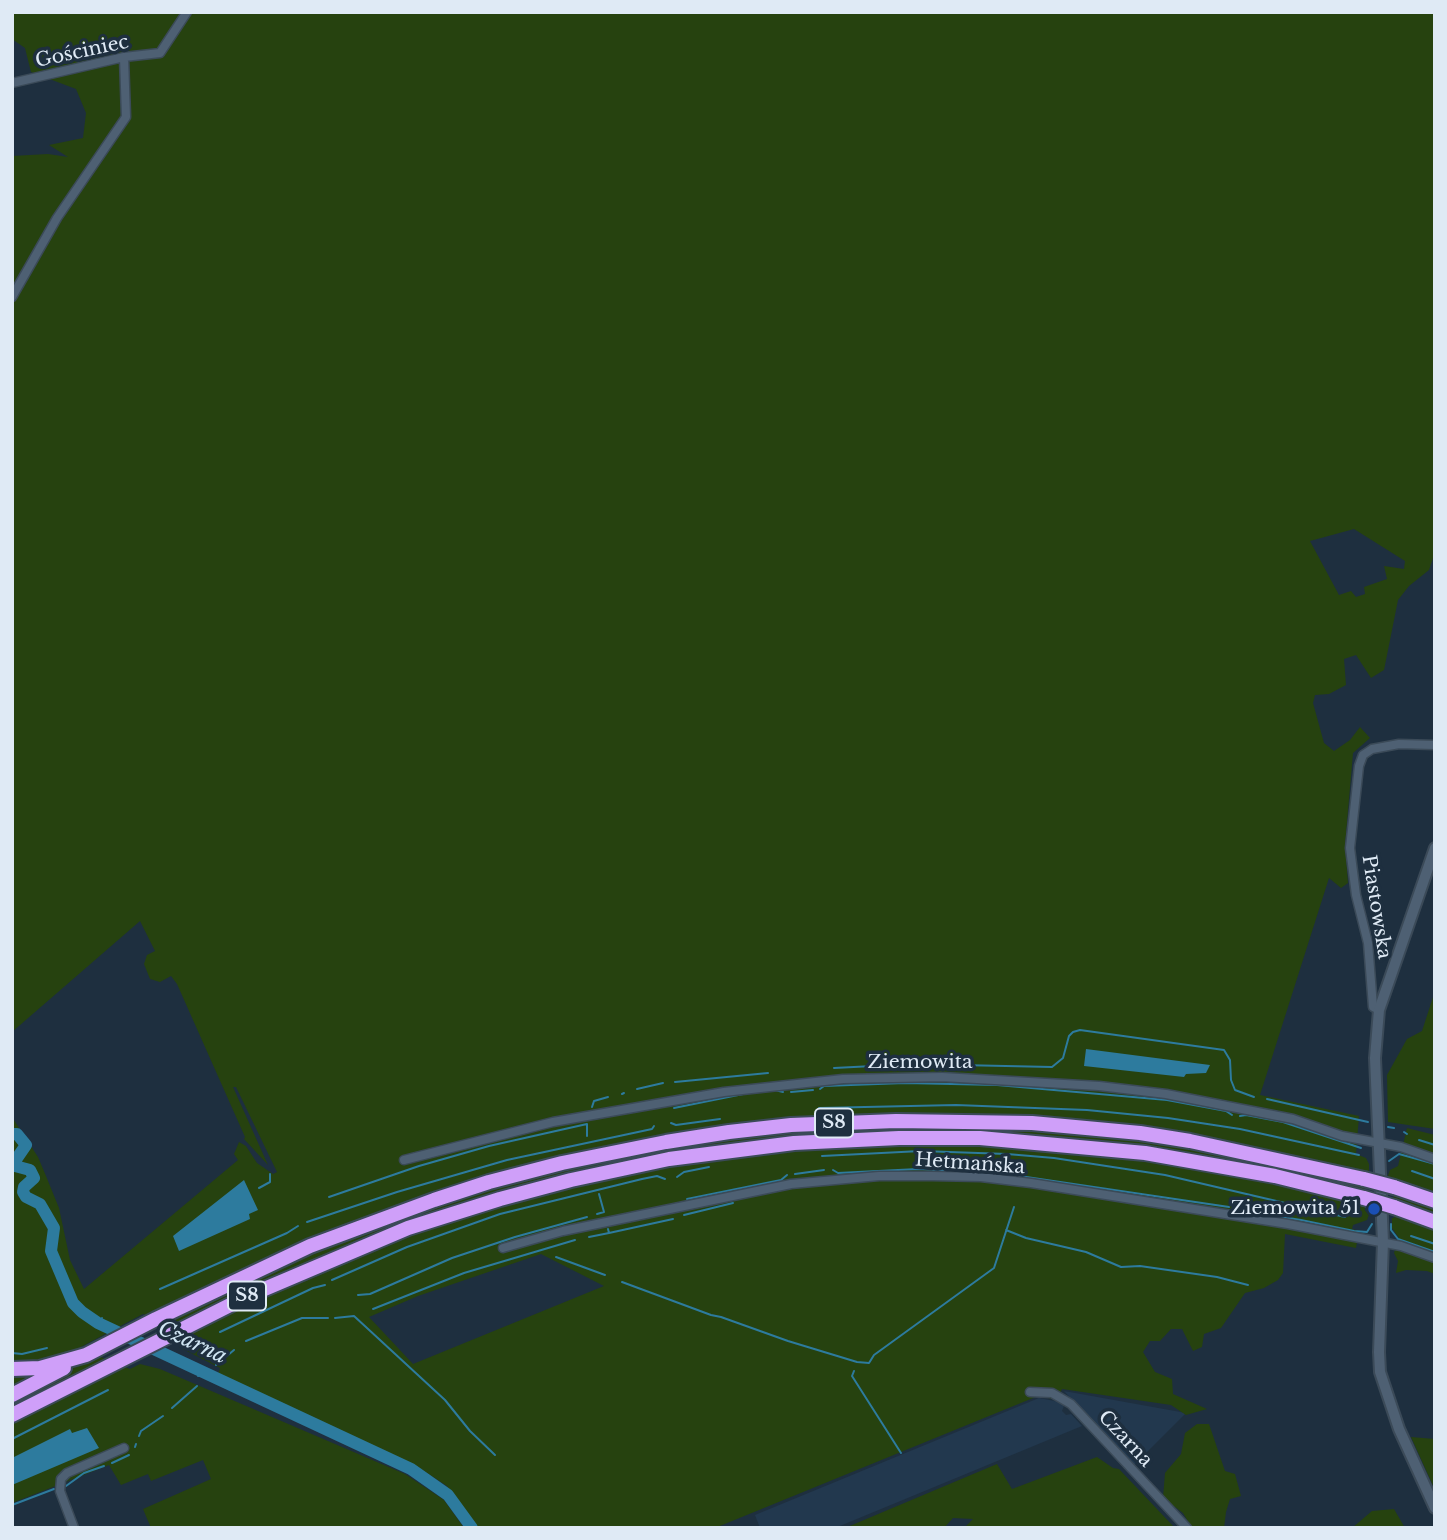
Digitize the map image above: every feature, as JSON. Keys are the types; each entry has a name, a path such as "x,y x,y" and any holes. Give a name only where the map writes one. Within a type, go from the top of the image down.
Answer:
{"highway":[{"name":"S8","path":"12,1395 156,1319 310,1246 489,1182 574,1161 729,1132 791,1125 896,1121 1032,1123 1190,1141 1364,1178 1435,1201"},
{"name":"S8","path":"12,1415 178,1329 408,1228 468,1208 623,1168 794,1143 980,1138 1088,1146 1275,1176 1364,1198 1435,1222"},
{"path":"12,1369 40,1368 88,1354"}],"street":[{"name":"Gościniec","path":"12,83 124,57 160,53 187,12"},
{"path":"12,297 57,218 126,117 124,57"},
{"name":"Piastowska","path":"1379,1010 1373,1007 1368,943 1356,895 1350,848 1359,766 1363,755 1371,749 1399,744 1435,745"},
{"path":"1435,848 1379,1010 1376,1058 1383,1242 1380,1372 1399,1429 1435,1508"},
{"name":"Ziemowita","path":"404,1160 508,1132 724,1091 816,1081 894,1077 1029,1081 1166,1094 1281,1116 1342,1136 1409,1149 1435,1159"},
{"name":"Hetmańska","path":"503,1248 563,1231 751,1191 837,1179 902,1175 981,1177 1031,1183 1288,1224 1407,1247 1435,1258"},
{"name":"Czarna","path":"1030,1392 1052,1393 1071,1404 1187,1528"},
{"path":"74,1528 60,1491 61,1479 67,1473 124,1448"}],"shaded area":[{"path":"1064,1391 1186,1413 1133,1466"},
{"path":"1039,1398 1060,1402 1064,1406 1062,1411 1066,1415 1071,1414 1082,1426 835,1528 760,1528 755,1515"}],"green space":[{"path":"12,12 1435,12 1435,552 1429,570 1409,586 1398,600 1384,670 1371,678 1356,655 1344,659 1346,685 1329,694 1315,695 1313,703 1324,743 1334,751 1350,740 1360,727 1370,738 1353,753 1345,845 1348,883 1341,888 1329,878 1260,1095 1359,1116 1356,1154 1366,1158 1369,1164 1369,1173 1364,1172 1365,1211 1370,1212 1367,1220 1353,1225 1352,1229 1359,1231 1356,1248 1285,1234 1283,1273 1278,1280 1264,1288 1245,1293 1221,1328 1204,1334 1202,1347 1193,1351 1182,1329 1171,1329 1160,1341 1150,1341 1143,1352 1155,1372 1172,1379 1173,1394 1207,1409 1186,1415 1171,1405 1062,1389 1058,1400 1038,1396 715,1528 475,1528 447,1486 418,1467 218,1374 220,1368 179,1347 187,1333 143,1314 79,1348 130,1369 140,1364 160,1369 405,1474 444,1500 464,1528 151,1528 143,1509 211,1479 203,1460 151,1481 148,1474 121,1485 109,1465 12,1503 12,1117 38,1157 46,1176 59,1208 70,1260 84,1289 238,1160 234,1154 239,1142 246,1146 257,1163 273,1174 277,1172 236,1087 233,1087 268,1165 244,1139 177,984 171,976 160,982 150,979 144,964 147,955 155,951 140,921 12,1032 12,156 48,154 68,157 49,145 83,138 86,113 76,89 31,72 25,48 12,39","holes":["1354,529 1405,561 1404,569 1384,566 1387,579 1364,587 1365,594 1356,597 1351,591 1339,595 1310,541","541,1254 604,1286 413,1364 369,1317 418,1296"]},
{"path":"1435,991 1435,1129 1388,1122 1387,1075 1407,1039 1422,1031"},
{"path":"1407,1128 1435,1135 1435,1274 1406,1270 1396,1273 1398,1261 1394,1253 1399,1238 1392,1228 1393,1180 1387,1178 1390,1170 1398,1166"},
{"path":"1197,1424 1209,1424 1225,1471 1235,1474 1241,1496 1230,1499 1224,1528 1192,1528 1183,1513 1163,1498 1165,1473 1181,1454 1185,1433"},
{"path":"1411,1437 1435,1439 1435,1490"},
{"path":"1097,1457 1119,1469 1175,1528 964,1528 973,1519 953,1518 944,1528 845,1528 997,1464 1012,1489"},
{"path":"1394,1509 1405,1528 1352,1528 1372,1511"}],"water":[{"path":"1086,1049 1210,1065 1206,1073 1186,1074 1184,1077 1084,1066"},
{"path":"244,1180 258,1210 249,1214 250,1219 179,1251 173,1236"},
{"path":"87,1428 99,1448 12,1485 12,1458 70,1429 72,1433"}],"waterway":[{"path":"834,1068 913,1064 1052,1067 1063,1058 1069,1036 1080,1030 1224,1050 1230,1060 1231,1080 1235,1090 1254,1097"},
{"path":"675,1082 768,1073"},
{"path":"637,1089 663,1083"},
{"path":"820,1089 824,1086 905,1083 997,1085 1167,1100 1226,1111 1232,1115"},
{"path":"775,1090 783,1092"},
{"path":"791,1092 813,1090"},
{"path":"674,1108 748,1093"},
{"path":"592,1107 594,1101 608,1097"},
{"path":"1267,1099 1368,1122"},
{"path":"819,1108 956,1105 1087,1110 1240,1129 1359,1155"},
{"path":"1240,1116 1283,1122 1361,1148"},
{"path":"671,1123 676,1125 720,1119"},
{"path":"329,1197 419,1166 489,1146 587,1124 587,1136"},
{"path":"307,1222 507,1160 652,1129 654,1126"},
{"path":"1388,1127 1394,1128"},
{"name":"Czarna","path":"12,1134 17,1134 26,1145 15,1161 15,1166 30,1170 34,1178 24,1187 23,1192 26,1197 40,1204 54,1228 51,1251 73,1303 82,1312 98,1323 411,1469 448,1495 472,1528"},
{"path":"1419,1140 1435,1145"},
{"path":"822,1156 921,1151 1054,1158 1165,1175 1345,1217"},
{"path":"1389,1161 1399,1154 1435,1164"},
{"path":"677,1177 684,1172 709,1167"},
{"path":"833,1170 838,1173 918,1169 1006,1174 1229,1207"},
{"path":"795,1174 824,1170"},
{"path":"1412,1171 1435,1179"},
{"path":"259,1188 270,1182 270,1174"},
{"path":"687,1199 781,1180 787,1175"},
{"path":"332,1280 407,1247 500,1214 642,1179 657,1176 665,1179"},
{"path":"597,1214 604,1212 599,1194"},
{"path":"684,1215 733,1203"},
{"path":"622,1282 788,1341 857,1362 869,1363 874,1355 994,1268 1014,1207"},
{"path":"1237,1207 1244,1211 1354,1231 1367,1232 1372,1224"},
{"path":"358,1295 370,1294 452,1258 587,1217"},
{"path":"609,1233 673,1219"},
{"path":"1391,1224 1391,1230 1398,1239 1435,1252"},
{"path":"160,1289 298,1226"},
{"path":"589,1237 609,1233 608,1229"},
{"path":"1006,1230 1026,1238 1086,1252 1121,1267 1140,1266 1217,1277 1248,1285"},
{"path":"1411,1236 1435,1244"},
{"path":"373,1309 464,1273 575,1240"},
{"path":"556,1257 605,1275"},
{"path":"220,1332 313,1288 325,1285"},
{"name":"Czarna","path":"78,1314 82,1312"},
{"path":"335,1318 354,1316 445,1400 470,1431 495,1455"},
{"name":"Czarna","path":"98,1323 102,1318"},
{"path":"246,1341 302,1318 328,1318"},
{"path":"12,1353 22,1354 47,1348"},
{"path":"216,1365 234,1350"},
{"path":"854,1371 852,1376 901,1453"},
{"name":"Czarna","path":"198,1376 212,1372"},
{"path":"172,1408 197,1386"},
{"path":"12,1439 108,1390"},
{"path":"139,1436 141,1431 163,1416"},
{"path":"112,1463 129,1455"},
{"path":"66,1486 84,1473 104,1466"},
{"path":"12,1505 54,1489"}],"place":[{"name":"Ziemowita 51","path":"1374,1209"}]}
